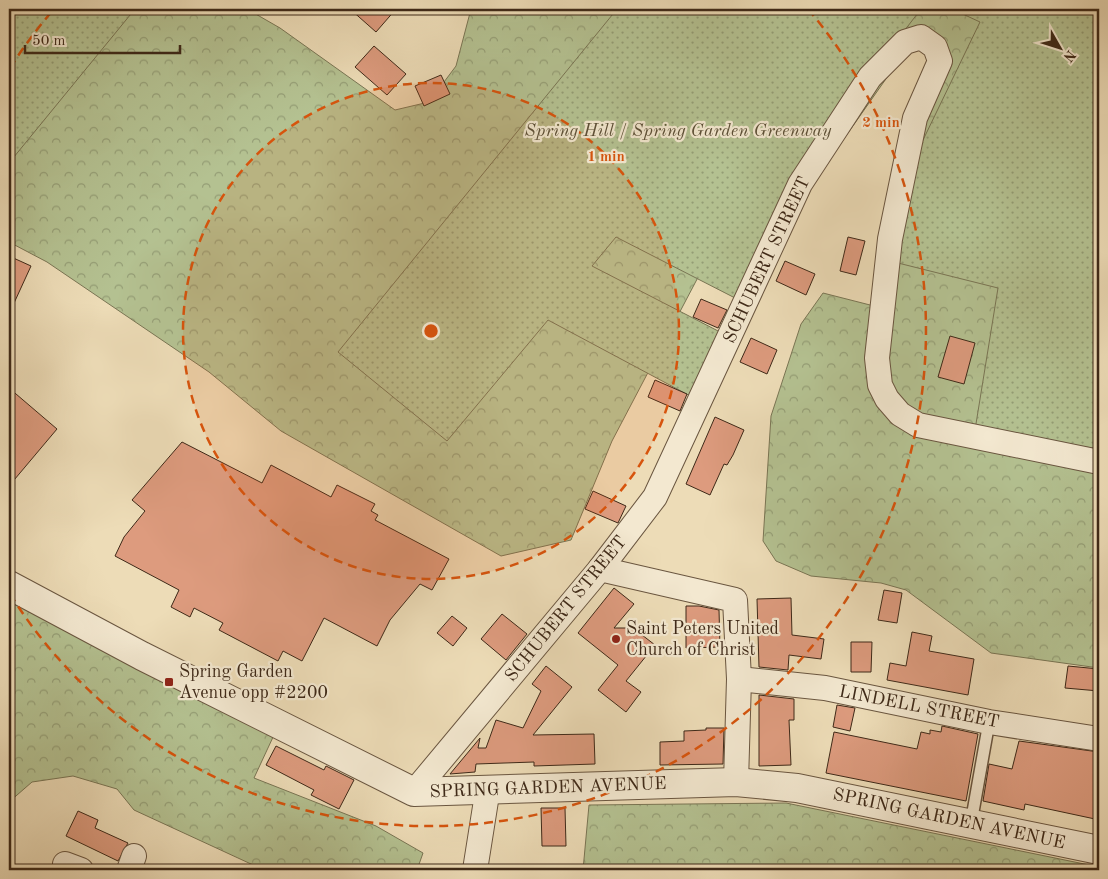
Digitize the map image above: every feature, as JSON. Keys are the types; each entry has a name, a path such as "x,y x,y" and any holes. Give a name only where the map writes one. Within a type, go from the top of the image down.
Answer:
{"street":[{"name":"SCHUBERT STREET","path":"414,792 600,569 655,497 800,184 870,77 905,42 921,37 934,47 940,62 915,118 895,212 877,358 880,385 887,399 900,414 918,424 1099,462"},
{"path":"600,569 735,600 739,679 736,782"},
{"name":"SPRING GARDEN AVENUE","path":"9,585 142,656 414,792 488,788 736,782 797,788 1099,850"},
{"name":"LINDELL STREET","path":"739,679 826,688 989,722 1099,739"},
{"path":"475,870 488,788"}],"lane":[{"path":"970,824 989,722"}],"green space":[{"path":"9,9 247,9 280,28 395,110 429,102 456,66 471,9 1099,9 1099,668 991,653 906,590 881,583 811,576 776,561 763,541 771,416 801,324 823,293 874,306 933,63 929,51 915,48 895,66 810,187 715,245 612,441 571,540 501,556 281,431 209,372 47,262 9,242"},
{"path":"9,9 135,9 9,163"},
{"name":"Spring Hill / Spring Garden Greenway","path":"617,9 921,9 789,181 737,299 616,237 592,266 722,333 694,398 548,320 447,441 338,352"},
{"path":"952,9 1099,9 1099,449 989,434 975,430 998,288 894,262 910,167 980,22"},
{"path":"9,598 274,735 254,778 376,826 423,853 417,870 264,870 134,810 117,789 73,776 32,782 9,802"},
{"path":"786,803 1099,867 1099,870 583,870 589,805"}],"building":[{"path":"350,9 396,9 376,32"},
{"path":"374,46 406,74 387,95 355,67"},
{"path":"441,75 450,94 424,106 415,86"},
{"path":"848,237 865,241 856,275 840,271"},
{"path":"9,256 31,266 9,314"},
{"path":"785,261 815,274 806,295 776,281"},
{"path":"701,299 727,310 718,328 693,317"},
{"path":"950,336 975,343 964,384 938,377"},
{"path":"751,338 777,350 767,374 740,362"},
{"path":"655,380 687,394 680,411 648,397"},
{"path":"9,388 57,429 9,486"},
{"path":"715,417 744,430 733,455 727,465 724,464 710,495 686,484"},
{"path":"182,442 262,483 271,465 331,497 337,485 375,504 371,511 378,515 375,520 449,559 432,590 420,584 390,620 377,646 324,618 302,661 283,651 278,661 219,630 223,623 194,608 190,617 171,607 179,590 115,556 124,537 145,511 132,500"},
{"path":"593,491 626,506 618,523 585,509"},
{"name":"Saint Peters United Church of Christ","path":"614,588 634,604 614,628 633,628 655,645 626,681 641,692 626,712 598,690 618,665 578,633"},
{"path":"884,590 902,593 897,623 878,620"},
{"path":"791,598 792,635 824,639 821,659 789,655 788,670 759,667 757,599"},
{"path":"686,606 699,606 719,610 720,647 686,648"},
{"path":"502,614 527,634 506,660 481,639"},
{"path":"452,616 467,628 453,646 437,633"},
{"path":"912,632 932,636 929,651 974,659 968,695 887,680 890,663 906,666"},
{"path":"851,642 872,642 871,672 851,672"},
{"path":"546,666 572,687 533,735 594,734 595,764 534,766 534,762 476,764 475,772 450,774 480,738 478,748 486,748 496,720 523,728 541,691 532,684"},
{"path":"1068,666 1099,669 1099,691 1065,688"},
{"path":"759,695 794,699 794,720 789,720 791,765 759,766"},
{"path":"837,705 855,708 850,731 833,727"},
{"path":"942,726 978,734 966,801 826,773 834,732 917,749 921,732 930,734 930,730 941,732"},
{"path":"706,728 724,728 723,764 660,765 660,742 684,741 684,731 706,730"},
{"path":"1019,741 1099,752 1099,796 1095,819 1025,804 1024,810 983,801 989,764 1012,769"},
{"path":"276,746 324,770 326,766 354,780 339,809 311,795 314,790 266,765"},
{"path":"541,808 565,808 566,846 542,846"},
{"path":"78,811 98,820 95,828 128,843 118,861 66,836"}],"place":[{"name":"Saint Peters United Church of Christ","path":"616,639"},
{"name":"Spring Garden Avenue opp #2200","path":"169,682"}]}
